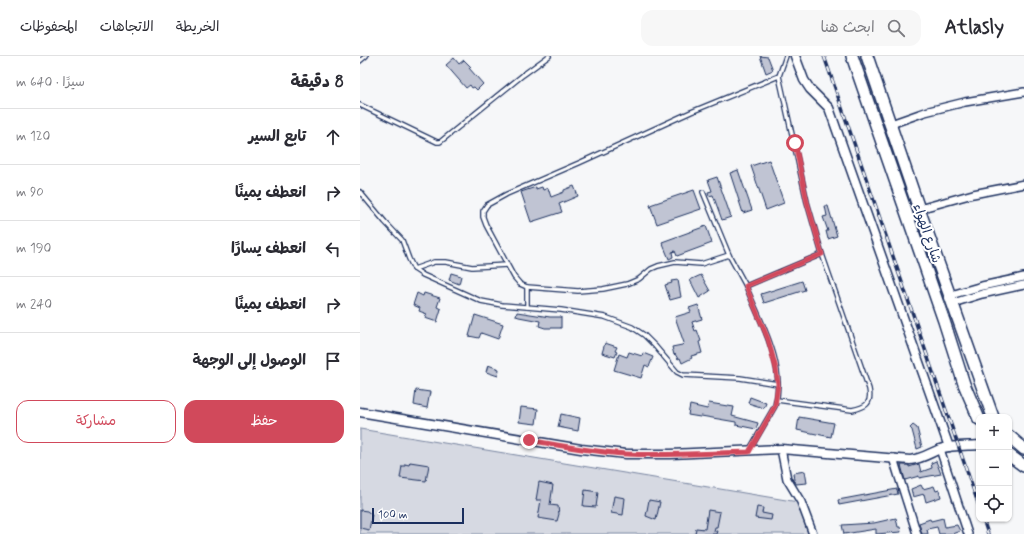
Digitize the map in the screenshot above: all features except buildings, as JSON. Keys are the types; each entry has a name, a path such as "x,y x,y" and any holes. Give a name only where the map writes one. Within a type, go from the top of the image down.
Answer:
{"main road":[{"name":"شارع الهواء","path":"852,56 924,262 964,384 977,414"},
{"name":"شارع الهواء","path":"867,56 919,209 992,414"},
{"path":"1012,439 1024,449"},
{"path":"1012,457 1024,466"}],"street":[{"path":"795,56 804,80 810,89 829,108 945,448 968,534"},
{"path":"891,124 925,112 965,102 1024,92"},
{"path":"919,209 973,194 1024,184"},
{"path":"952,299 982,286 1024,277"},
{"path":"952,299 1024,285"},
{"path":"360,412 581,449 626,454 749,452 781,449 917,459 945,448 976,445"},
{"path":"781,449 787,479 801,502 813,534"},
{"path":"893,458 917,534"}],"lane":[{"path":"360,61 366,56"},
{"path":"360,105 437,142 440,142 549,56"},
{"path":"777,400 852,410 862,408 868,403 871,397 870,389 822,254 807,202 779,76 786,56"},
{"path":"729,255 701,264 675,262 658,266 651,269 633,282 603,289 578,291 527,287 520,284 507,265 483,217 483,211 487,205 507,194 691,112 779,76"},
{"path":"360,192 402,240 414,269 423,276 441,282 481,301 502,305 605,317 632,327 644,335 677,372 683,375 740,378 778,384"},
{"path":"703,192 729,255 746,286 768,339 776,369 778,384 777,400 749,452"},
{"path":"746,286 822,254"},
{"path":"414,269 434,262 446,262 472,267 507,265"},
{"path":"527,287 527,307"}],"shaded area":[{"path":"360,429 798,502 808,534 360,534"}],"railway":[{"path":"824,56 976,497"},
{"path":"984,522 988,534"}],"route":[{"path":"529,440 581,449 626,454 749,452 775,406 778,384 773,353 746,286 822,254 807,202 795,143"}]}
